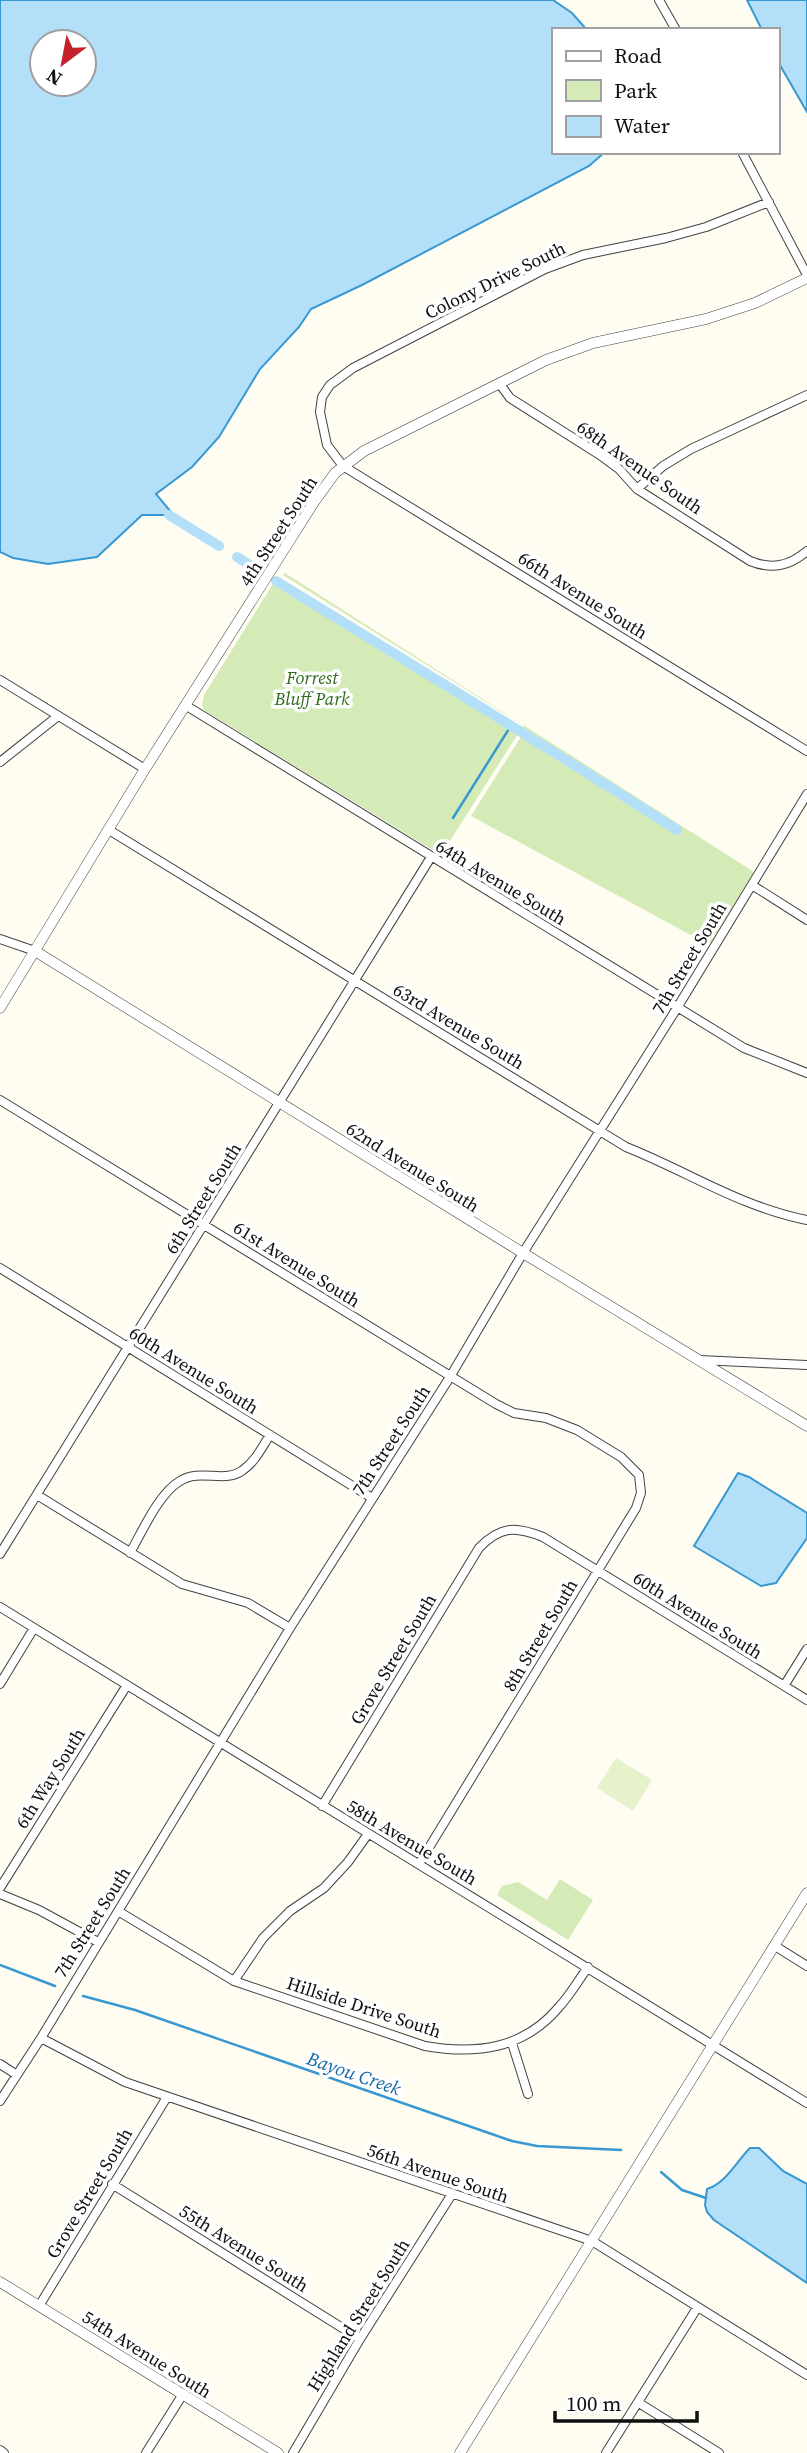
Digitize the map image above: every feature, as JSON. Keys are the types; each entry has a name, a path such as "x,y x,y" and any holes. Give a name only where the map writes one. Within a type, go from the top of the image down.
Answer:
{"street":[{"path":"659,0 675,28"},
{"path":"743,154 807,277"},
{"name":"Colony Drive South","path":"343,466 327,445 320,412 322,397 330,386 353,369 545,269 583,255 706,227 769,202"},
{"name":"4th Street South","path":"0,1008 145,769 320,492 343,466 364,451 546,360 593,343 706,319 755,303 807,277"},
{"name":"68th Avenue South","path":"499,383 510,398 619,469 638,489 750,561 762,566 776,567 788,564 807,551"},
{"path":"638,489 663,466 691,449 807,395"},
{"name":"66th Avenue South","path":"343,466 807,751"},
{"path":"0,680 145,769"},
{"name":"64th Avenue South","path":"186,705 744,1048 807,1073"},
{"path":"0,762 58,716"},
{"name":"7th Street South","path":"0,2101 41,2038 289,1628 450,1377 523,1253 807,794"},
{"name":"63rd Avenue South","path":"109,830 626,1147 723,1194 761,1208 807,1220"},
{"name":"6th Street South","path":"0,1554 431,857"},
{"path":"752,885 807,920"},
{"name":"62nd Avenue South","path":"0,939 35,951 807,1426"},
{"name":"61st Avenue South","path":"0,1100 450,1377 514,1413 546,1418 586,1435"},
{"name":"60th Avenue South","path":"1,1272 372,1498"},
{"path":"699,1360 807,1365"},
{"path":"130,1553 166,1493 177,1482 189,1476 207,1474 226,1477 243,1471 270,1435"},
{"name":"8th Street South","path":"419,1864 636,1508 641,1493 639,1475 621,1457 586,1435"},
{"path":"37,1495 182,1584 225,1594 248,1603 289,1628"},
{"name":"60th Avenue South","path":"497,1534 511,1528 543,1537 807,1700"},
{"name":"Grove Street South","path":"322,1806 479,1548 497,1534"},
{"name":"58th Avenue South","path":"0,1608 807,2102"},
{"path":"0,1684 34,1628"},
{"path":"784,1686 807,1649"},
{"name":"6th Way South","path":"0,1888 127,1685"},
{"path":"234,1981 263,1938 290,1911 324,1888 348,1862 368,1834"},
{"path":"460,2453 807,1893"},
{"path":"0,1894 38,1910 98,1942"},
{"name":"Hillside Drive South","path":"118,1910 234,1981 425,2046 454,2051 512,2043 537,2028 558,2009 588,1967"},
{"path":"775,1946 807,1966"},
{"name":"56th Avenue South","path":"41,2038 76,2059 125,2082 592,2241 807,2375"},
{"path":"512,2043 528,2094"},
{"path":"0,2064 18,2075"},
{"name":"Grove Street South","path":"39,2306 167,2096"},
{"name":"55th Avenue South","path":"112,2184 360,2339"},
{"name":"Highland Street South","path":"293,2453 360,2339 452,2194"},
{"name":"54th Avenue South","path":"0,2282 278,2453"},
{"path":"606,2453 697,2308"},
{"path":"146,2453 183,2394"},
{"path":"639,2403 719,2453"}],"green space":[{"path":"285,573 754,872 709,945 471,816 524,732 523,725 283,575"},
{"name":"Forrest Bluff Park","path":"281,579 521,729 441,855 205,711 202,705 204,695 273,584"},
{"path":"616,1758 652,1780 633,1811 597,1788"},
{"path":"560,1879 593,1900 568,1940 497,1895 502,1886 518,1882 547,1900"}],"water":[{"path":"0,0 553,0 572,13 585,28 552,28 552,154 603,154 589,166 311,309 299,327 260,369 219,437 192,467 156,494 171,512 169,515 142,515 97,557 48,564 13,558 0,552"},
{"path":"747,0 807,0 807,112 779,63 779,28 761,28"},
{"path":"738,1473 807,1513 807,1538 776,1583 761,1586 694,1546"},
{"path":"750,2148 759,2148 783,2171 807,2184 807,2283 714,2220 707,2212 707,2189 725,2177"}],"waterway":[{"path":"169,515 219,546"},
{"path":"237,557 258,570"},
{"path":"276,581 677,830"},
{"path":"453,818 512,724"},
{"name":"Bayou Creek","path":"0,1965 55,1986"},
{"name":"Bayou Creek","path":"83,1996 135,2010 512,2141 537,2146 621,2150"},
{"name":"Bayou Creek","path":"661,2172 682,2190 706,2198"}]}
